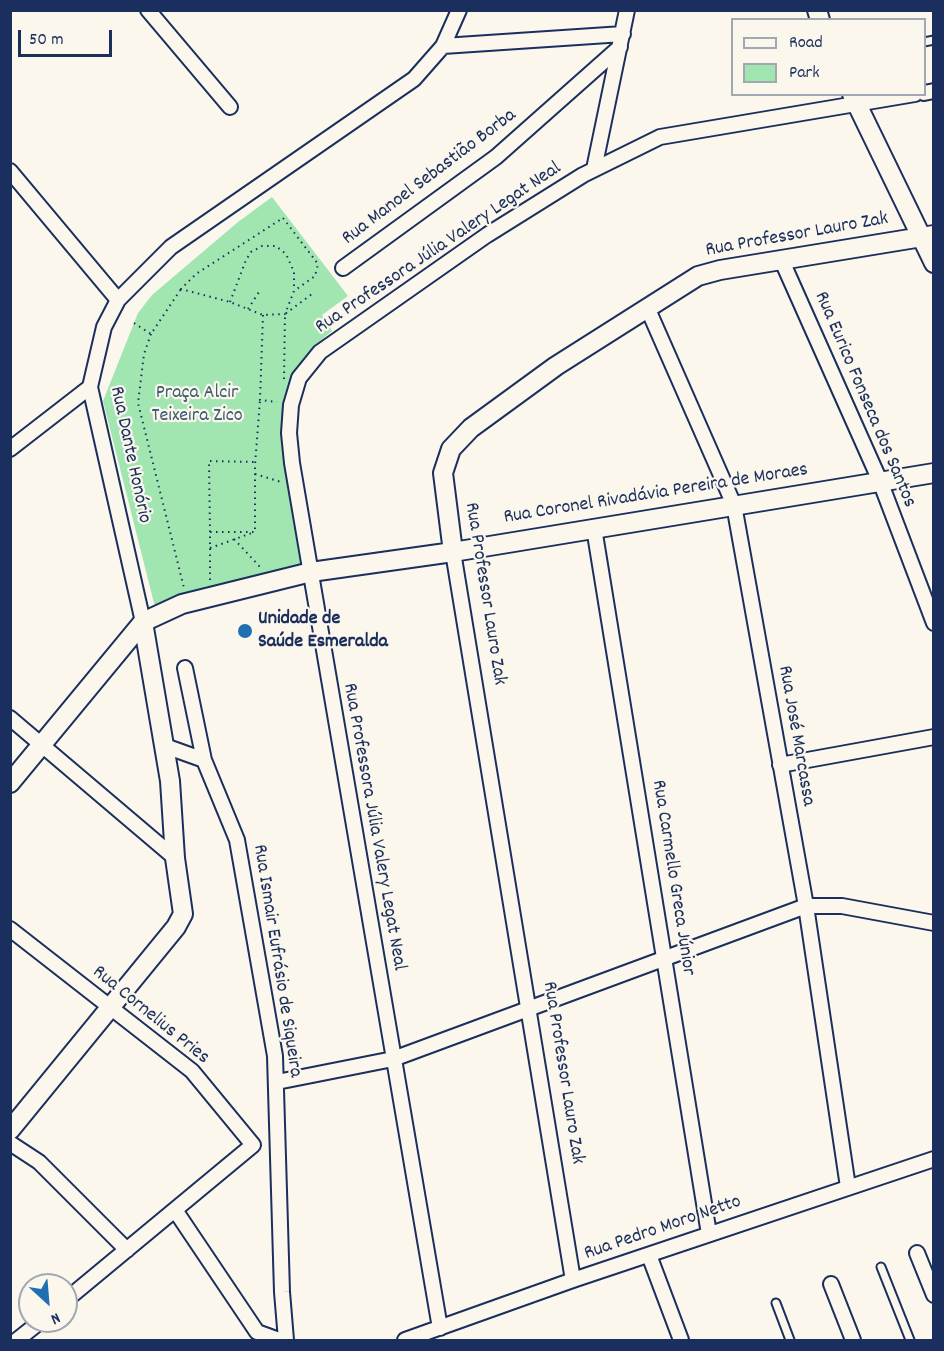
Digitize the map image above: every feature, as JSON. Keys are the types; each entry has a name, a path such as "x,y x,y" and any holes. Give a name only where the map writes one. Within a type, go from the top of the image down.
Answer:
{"street":[{"path":"148,10 230,107"},
{"name":"Rua Dante Honório","path":"110,1009 176,927 183,914 175,858 169,747 90,387 104,327 118,300 171,247 414,79 443,46 459,10"},
{"path":"594,169 627,10"},
{"path":"443,46 621,41"},
{"name":"Rua Manoel Sebastião Borba","path":"343,268 496,157 621,41"},
{"name":"Rua Professora Júlia Valery Legat Neal","path":"440,1328 310,572 289,433 291,405 299,378 320,352 487,235 594,169 660,137 854,99 891,96"},
{"path":"854,99 927,236 933,263"},
{"path":"10,171 118,300"},
{"name":"Rua Professor Lauro Zak","path":"573,1280 453,552 443,473 451,449 471,428 495,409 647,307 698,276 720,270 927,236"},
{"name":"Rua Eurico Fonseca dos Santos","path":"782,261 880,481 933,623"},
{"name":"Rua José Marcassa","path":"647,307 734,505 806,906 848,1187"},
{"path":"10,449 90,387"},
{"name":"Rua Coronel Rivadávia Pereira de Moraes","path":"143,622 182,604 310,572 453,552 933,473"},
{"name":"Rua Carmello Greca Júnior","path":"594,528 666,958 709,1234"},
{"path":"10,783 143,622"},
{"name":"Rua Ismair Eufrásio de Siqueira","path":"185,669 204,760 237,840 275,1056 282,1292 286,1341"},
{"path":"10,718 175,858"},
{"path":"780,765 933,737"},
{"path":"169,747 204,760"},
{"path":"277,1082 393,1059 806,906 842,906 933,923"},
{"name":"Rua Cornelius Pries","path":"10,930 192,1071 253,1145 175,1210"},
{"path":"10,1130 110,1009"},
{"path":"10,1143 39,1162 127,1250"},
{"name":"Rua Pedro Moro Netto","path":"405,1341 573,1280 933,1159"},
{"path":"78,1290 175,1210 251,1336 279,1341"},
{"path":"917,1253 933,1295"},
{"path":"649,1255 681,1341"},
{"path":"831,1284 853,1341"}],"lane":[{"path":"881,1267 910,1341"},
{"path":"776,1303 790,1341"}],"path":[{"path":"186,596 138,403 144,354 151,334 181,289 196,274 283,218 318,264 315,276 294,291"},
{"path":"230,302 251,252 262,246 276,246 286,254 294,272 294,291 285,314 286,367 282,388"},
{"path":"181,289 230,302 263,315 285,314 312,294"},
{"path":"248,309 259,292"},
{"path":"255,532 255,474 263,315"},
{"path":"134,323 151,334"},
{"path":"260,400 280,402 281,395"},
{"path":"210,589 209,461 256,462"},
{"path":"255,474 274,478 282,483"},
{"path":"210,532 255,532"},
{"path":"210,548 255,532"},
{"path":"234,539 268,575"}],"green space":[{"name":"Praça Alcir Teixeira Zico","path":"272,197 348,296 322,315 332,331 315,345 294,374 286,400 304,566 155,607 103,401 138,313 152,295 238,222"}],"place":[{"name":"Unidade de Saúde Esmeralda","path":"245,631"}]}
